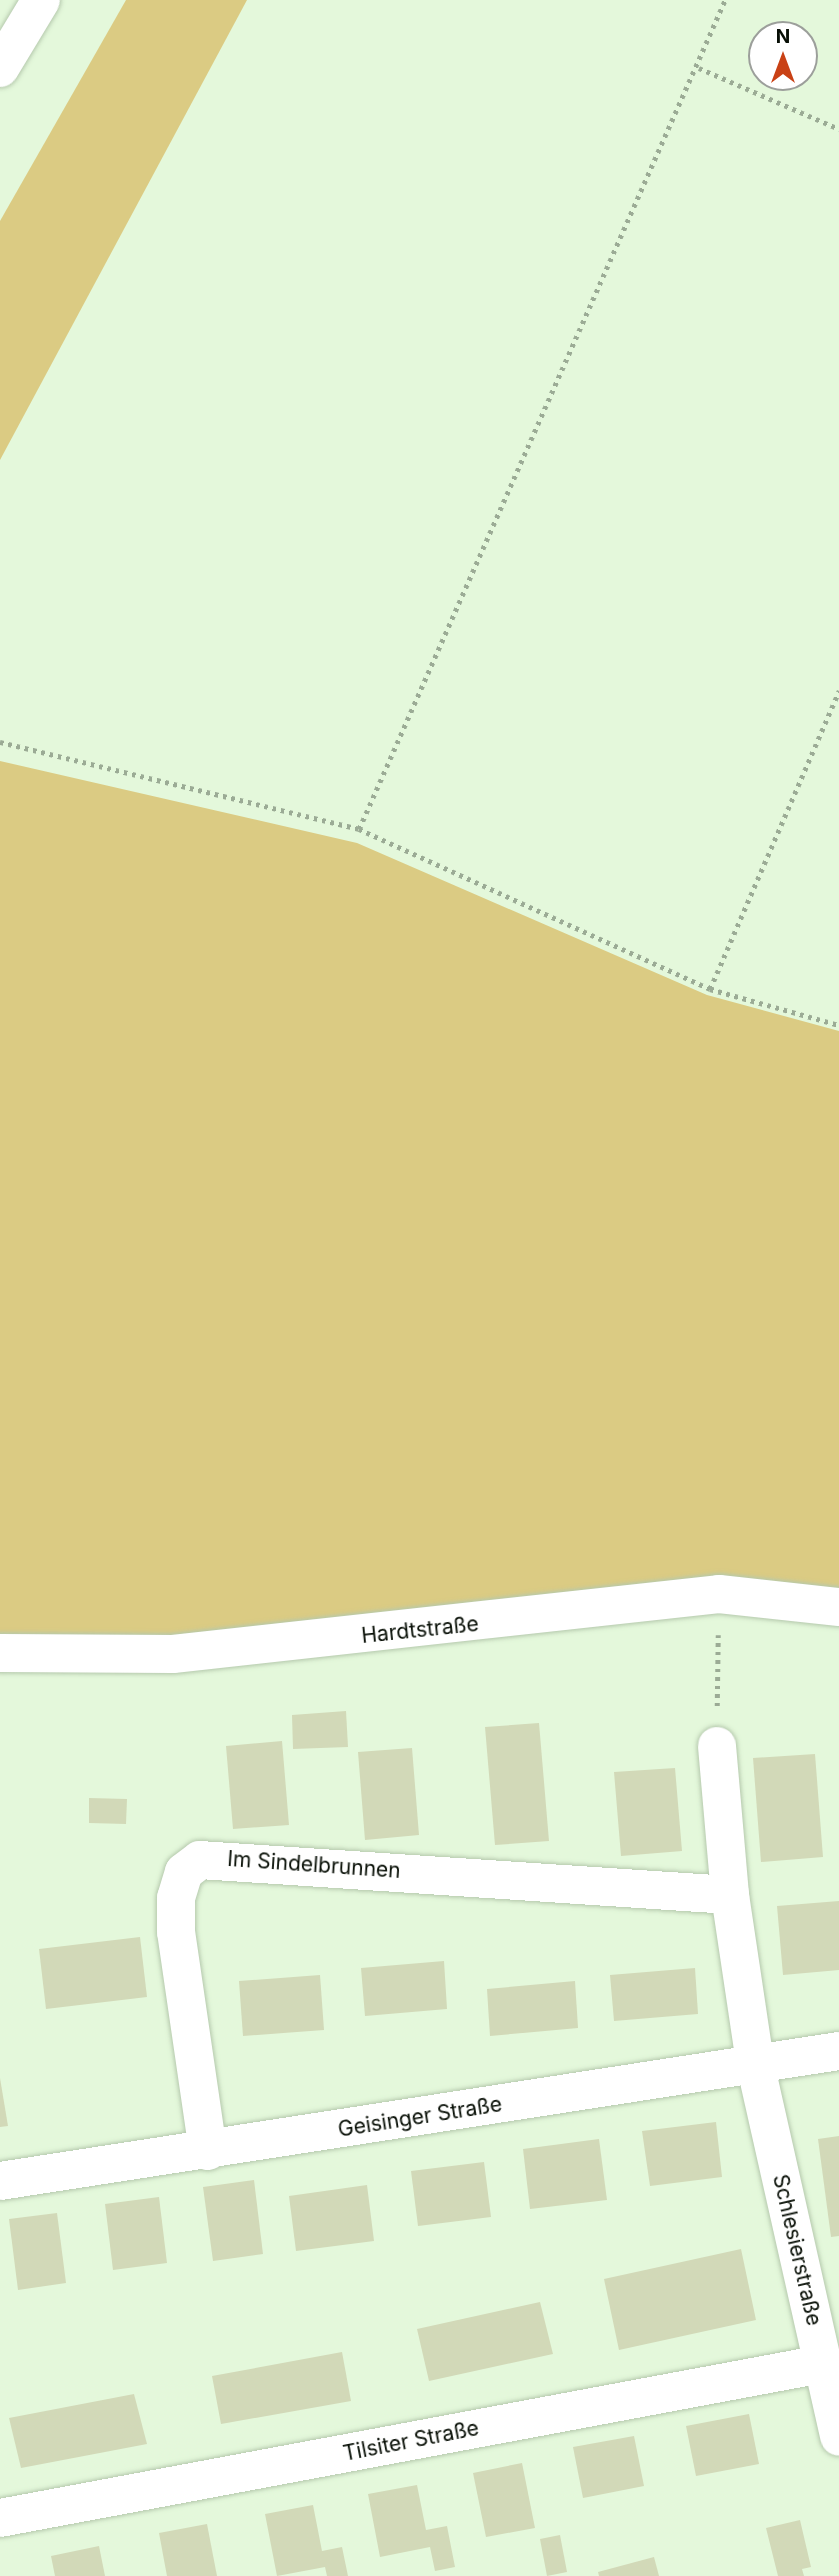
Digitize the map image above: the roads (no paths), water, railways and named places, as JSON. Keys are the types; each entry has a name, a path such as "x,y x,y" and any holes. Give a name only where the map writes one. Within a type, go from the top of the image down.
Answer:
{"main road":[{"path":"0,68 41,0"},
{"name":"Hardtstraße","path":"0,1653 173,1654 719,1594 839,1607"},
{"path":"717,1746 730,1895 755,2063"},
{"name":"Im Sindelbrunnen","path":"208,2151 176,1932 176,1898 184,1872 200,1860 730,1895"},
{"name":"Geisinger Straße","path":"0,2181 208,2151 839,2051"},
{"name":"Schlesierstraße","path":"755,2063 839,2437"},
{"name":"Tilsiter Straße","path":"0,2518 822,2364"}]}
